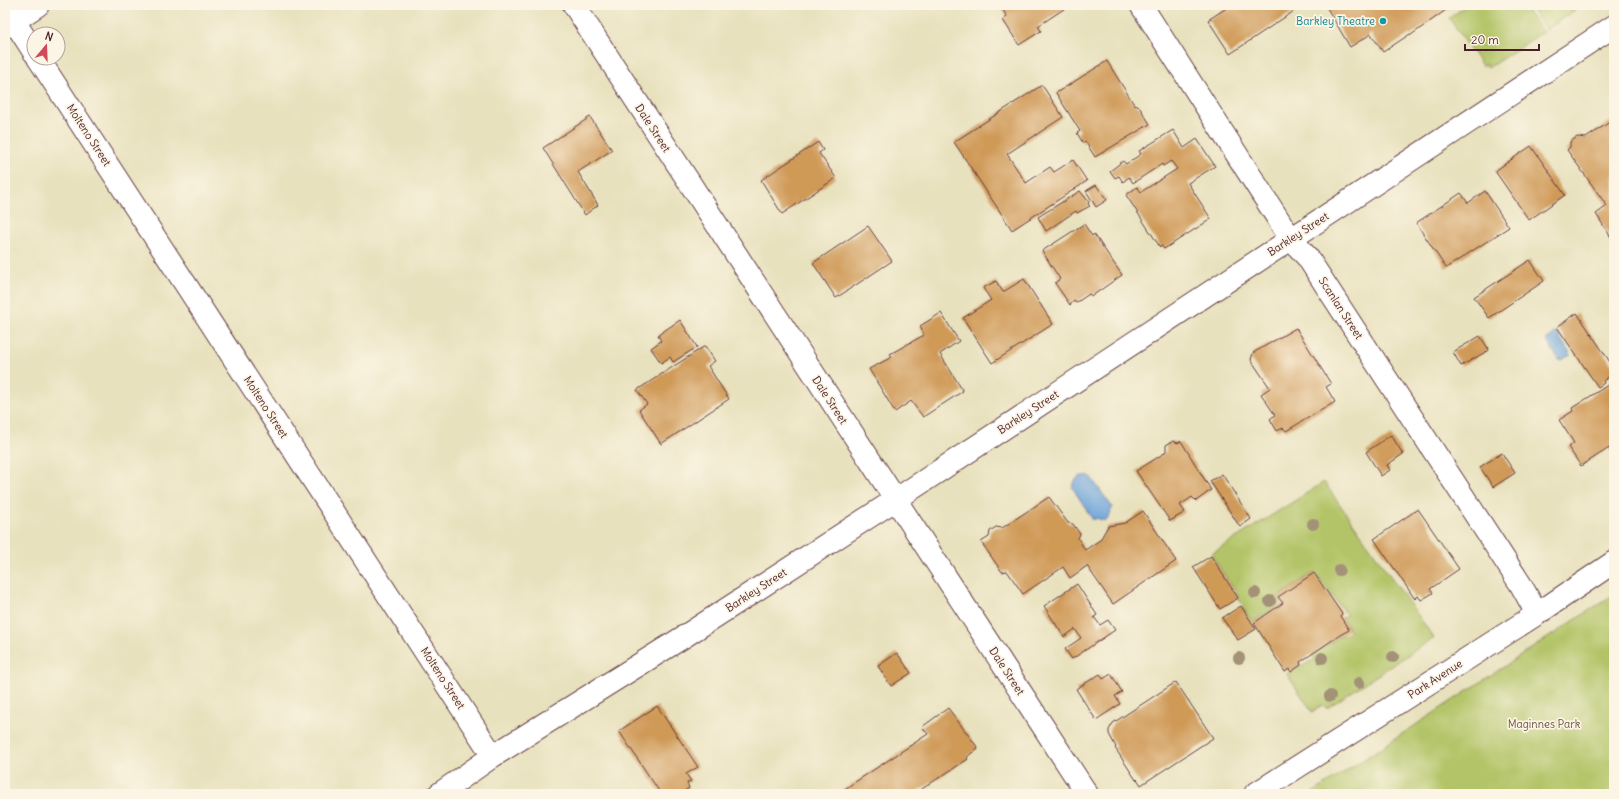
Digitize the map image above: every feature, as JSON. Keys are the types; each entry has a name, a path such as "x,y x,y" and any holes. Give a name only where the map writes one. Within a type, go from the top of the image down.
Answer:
{"street":[{"path":"26,42 8,18 38,5"},
{"name":"Dale Street","path":"574,5 1087,794"},
{"name":"Scanlan Street","path":"1141,5 1291,239 1308,258 1387,378 1521,585 1537,614"},
{"name":"Barkley Street","path":"438,794 493,756 685,636 895,500 1614,26"},
{"name":"Molteno Street","path":"43,66 493,756"},
{"name":"Park Avenue","path":"1255,794 1537,614 1614,562"}],"green space":[{"path":"1467,5 1523,5 1543,32 1488,68 1486,64 1482,66 1449,18"},
{"path":"1529,5 1571,5 1575,10 1546,30"},
{"path":"1324,482 1434,638 1327,708 1322,705 1312,712 1287,674 1315,659 1312,655 1340,636 1347,634 1350,631 1342,618 1347,615 1314,572 1278,597 1281,603 1253,622 1242,607 1244,605 1238,599 1239,597 1211,554"},
{"name":"Maginnes Park","path":"1614,594 1614,794 1311,794"}],"water":[{"path":"1557,333 1571,355 1561,360 1559,360 1546,340"},
{"path":"1080,476 1090,476 1113,508 1107,520 1097,518 1093,520 1072,487 1075,480"}],"building":[{"path":"1000,5 1070,5 1038,26 1041,31 1019,45 1003,20 1007,17"},
{"path":"1231,5 1294,5 1297,9 1230,54 1208,20"},
{"name":"Barkley Theatre","path":"1331,5 1453,5 1411,35 1410,34 1383,52 1371,34 1350,47 1327,8"},
{"path":"1107,61 1135,106 1138,105 1150,124 1095,157 1085,141 1083,143 1077,133 1080,131 1056,93"},
{"path":"1042,85 1063,117 1007,154 1026,183 1050,167 1054,172 1073,160 1087,181 1012,230 954,142"},
{"path":"590,117 612,150 578,172 598,205 585,215 543,148"},
{"path":"1614,119 1614,208 1612,210 1614,212 1614,242 1596,214 1607,206 1567,150 1570,147 1570,142 1577,137 1586,138"},
{"path":"1173,130 1184,148 1197,139 1215,166 1188,183 1211,219 1164,249 1161,245 1160,247 1126,195 1137,187 1141,192 1177,169 1171,161 1163,166 1162,164 1133,183 1129,177 1123,182 1119,176 1115,178 1110,171 1123,161 1126,164 1141,154 1139,151"},
{"path":"818,142 823,150 819,153 836,178 782,214 761,180"},
{"path":"1531,146 1565,195 1529,220 1495,171"},
{"path":"1096,185 1107,200 1096,207 1086,191"},
{"path":"1080,191 1089,202 1088,204 1090,206 1077,213 1076,211 1046,231 1038,217"},
{"path":"1485,191 1509,227 1446,268 1416,223 1461,193 1468,203"},
{"path":"1084,224 1092,236 1094,234 1122,275 1092,296 1089,294 1076,303 1074,301 1070,305 1055,283 1060,279 1042,251"},
{"path":"868,226 892,261 836,298 813,263"},
{"path":"1530,260 1544,281 1489,318 1474,297"},
{"path":"1024,279 1053,324 992,363 963,318 991,300 983,288 996,281 1003,292"},
{"path":"941,313 959,341 940,354 963,391 923,417 911,401 895,412 869,369 892,357 890,354 924,335 920,326"},
{"path":"1577,313 1614,368 1614,373 1603,381 1604,383 1598,387 1557,327"},
{"path":"680,320 697,347 673,362 670,357 661,363 651,348 661,341 658,335"},
{"path":"1296,328 1331,384 1326,387 1335,402 1286,431 1283,428 1277,431 1270,419 1275,415 1261,394 1270,388 1251,360 1253,353"},
{"path":"1480,336 1489,350 1461,366 1453,352"},
{"path":"705,346 715,361 708,366 729,399 661,444 639,410 647,404 637,390"},
{"path":"1611,383 1614,388 1614,452 1611,452 1609,448 1581,466 1568,447 1574,443 1559,420 1573,411 1572,408"},
{"path":"1391,435 1403,454 1387,465 1390,470 1381,476 1366,452"},
{"path":"1173,441 1178,443 1181,441 1211,490 1196,501 1192,497 1180,505 1185,512 1170,521 1136,471 1163,454 1166,451 1166,445"},
{"path":"1502,453 1515,473 1493,487 1480,467"},
{"path":"1222,474 1251,519 1240,527 1210,481"},
{"path":"1049,497 1068,523 1073,524 1080,534 1078,538 1085,550 1100,540 1108,526 1125,523 1143,511 1176,561 1113,604 1087,566 1070,578 1063,567 1023,594 1007,571 1002,572 981,542 989,537 990,531 996,527 1002,528"},
{"path":"1418,509 1459,569 1430,589 1433,593 1421,600 1418,596 1415,599 1374,539"},
{"path":"1211,556 1238,598 1220,609 1193,567"},
{"path":"1314,573 1342,614 1340,616 1349,630 1300,662 1301,665 1291,672 1289,669 1285,672 1254,623 1283,603 1278,597"},
{"path":"1077,584 1097,615 1094,617 1100,625 1108,620 1115,630 1072,659 1065,649 1081,638 1075,629 1064,637 1044,606"},
{"path":"1241,606 1256,629 1238,640 1222,618"},
{"path":"897,653 911,673 891,686 878,666"},
{"path":"1100,674 1103,679 1111,674 1122,692 1115,696 1120,704 1096,720 1076,689"},
{"path":"1176,682 1213,738 1141,785 1137,779 1136,780 1115,748 1116,747 1109,734 1109,730 1113,723"},
{"path":"657,706 698,767 686,774 691,781 687,783 689,788 680,794 661,794 619,731"},
{"path":"948,708 978,748 967,757 968,759 914,794 840,794 840,792 928,734 922,727"}],"place":[{"name":"Barkley Theatre","path":"1383,21"}]}
